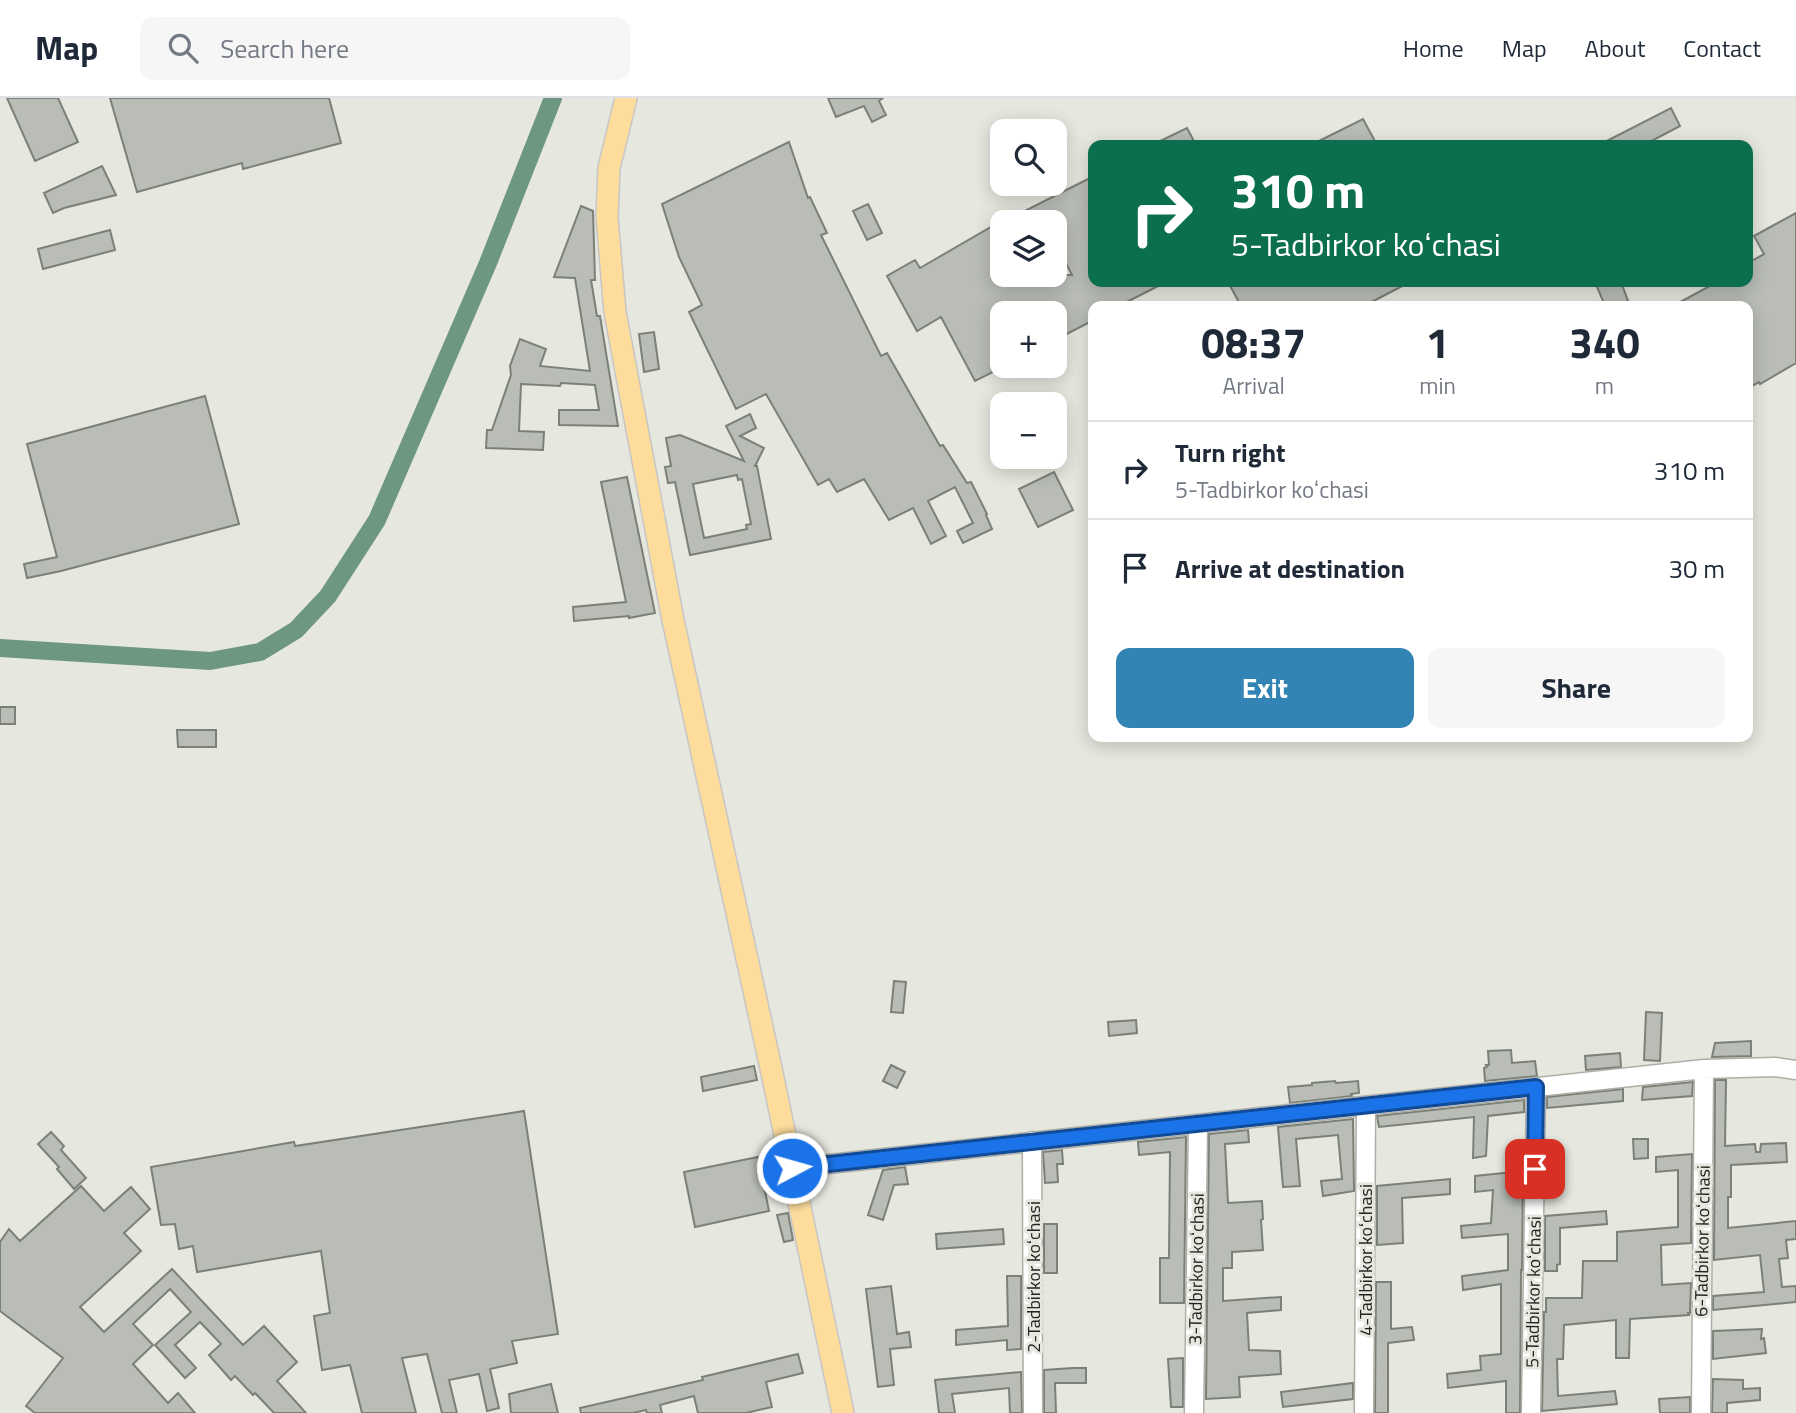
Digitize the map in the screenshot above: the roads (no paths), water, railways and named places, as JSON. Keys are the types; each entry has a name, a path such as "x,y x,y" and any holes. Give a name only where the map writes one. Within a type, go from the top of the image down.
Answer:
{"main road":[{"path":"626,98 609,168 607,217 615,312 673,620 843,1413"}],"street":[{"path":"792,1168 1704,1069 1774,1067 1796,1070"},
{"name":"6-Tadbirkor koʻchasi","path":"1701,1413 1704,1069"},
{"name":"5-Tadbirkor koʻchasi","path":"1531,1413 1536,1087"},
{"name":"4-Tadbirkor koʻchasi","path":"1364,1413 1366,1106"},
{"name":"3-Tadbirkor koʻchasi","path":"1194,1413 1198,1125"},
{"name":"2-Tadbirkor koʻchasi","path":"1032,1141 1033,1413"}],"waterway":[{"path":"0,648 210,661 260,652 296,630 328,596 377,520 488,263 553,98"}]}
